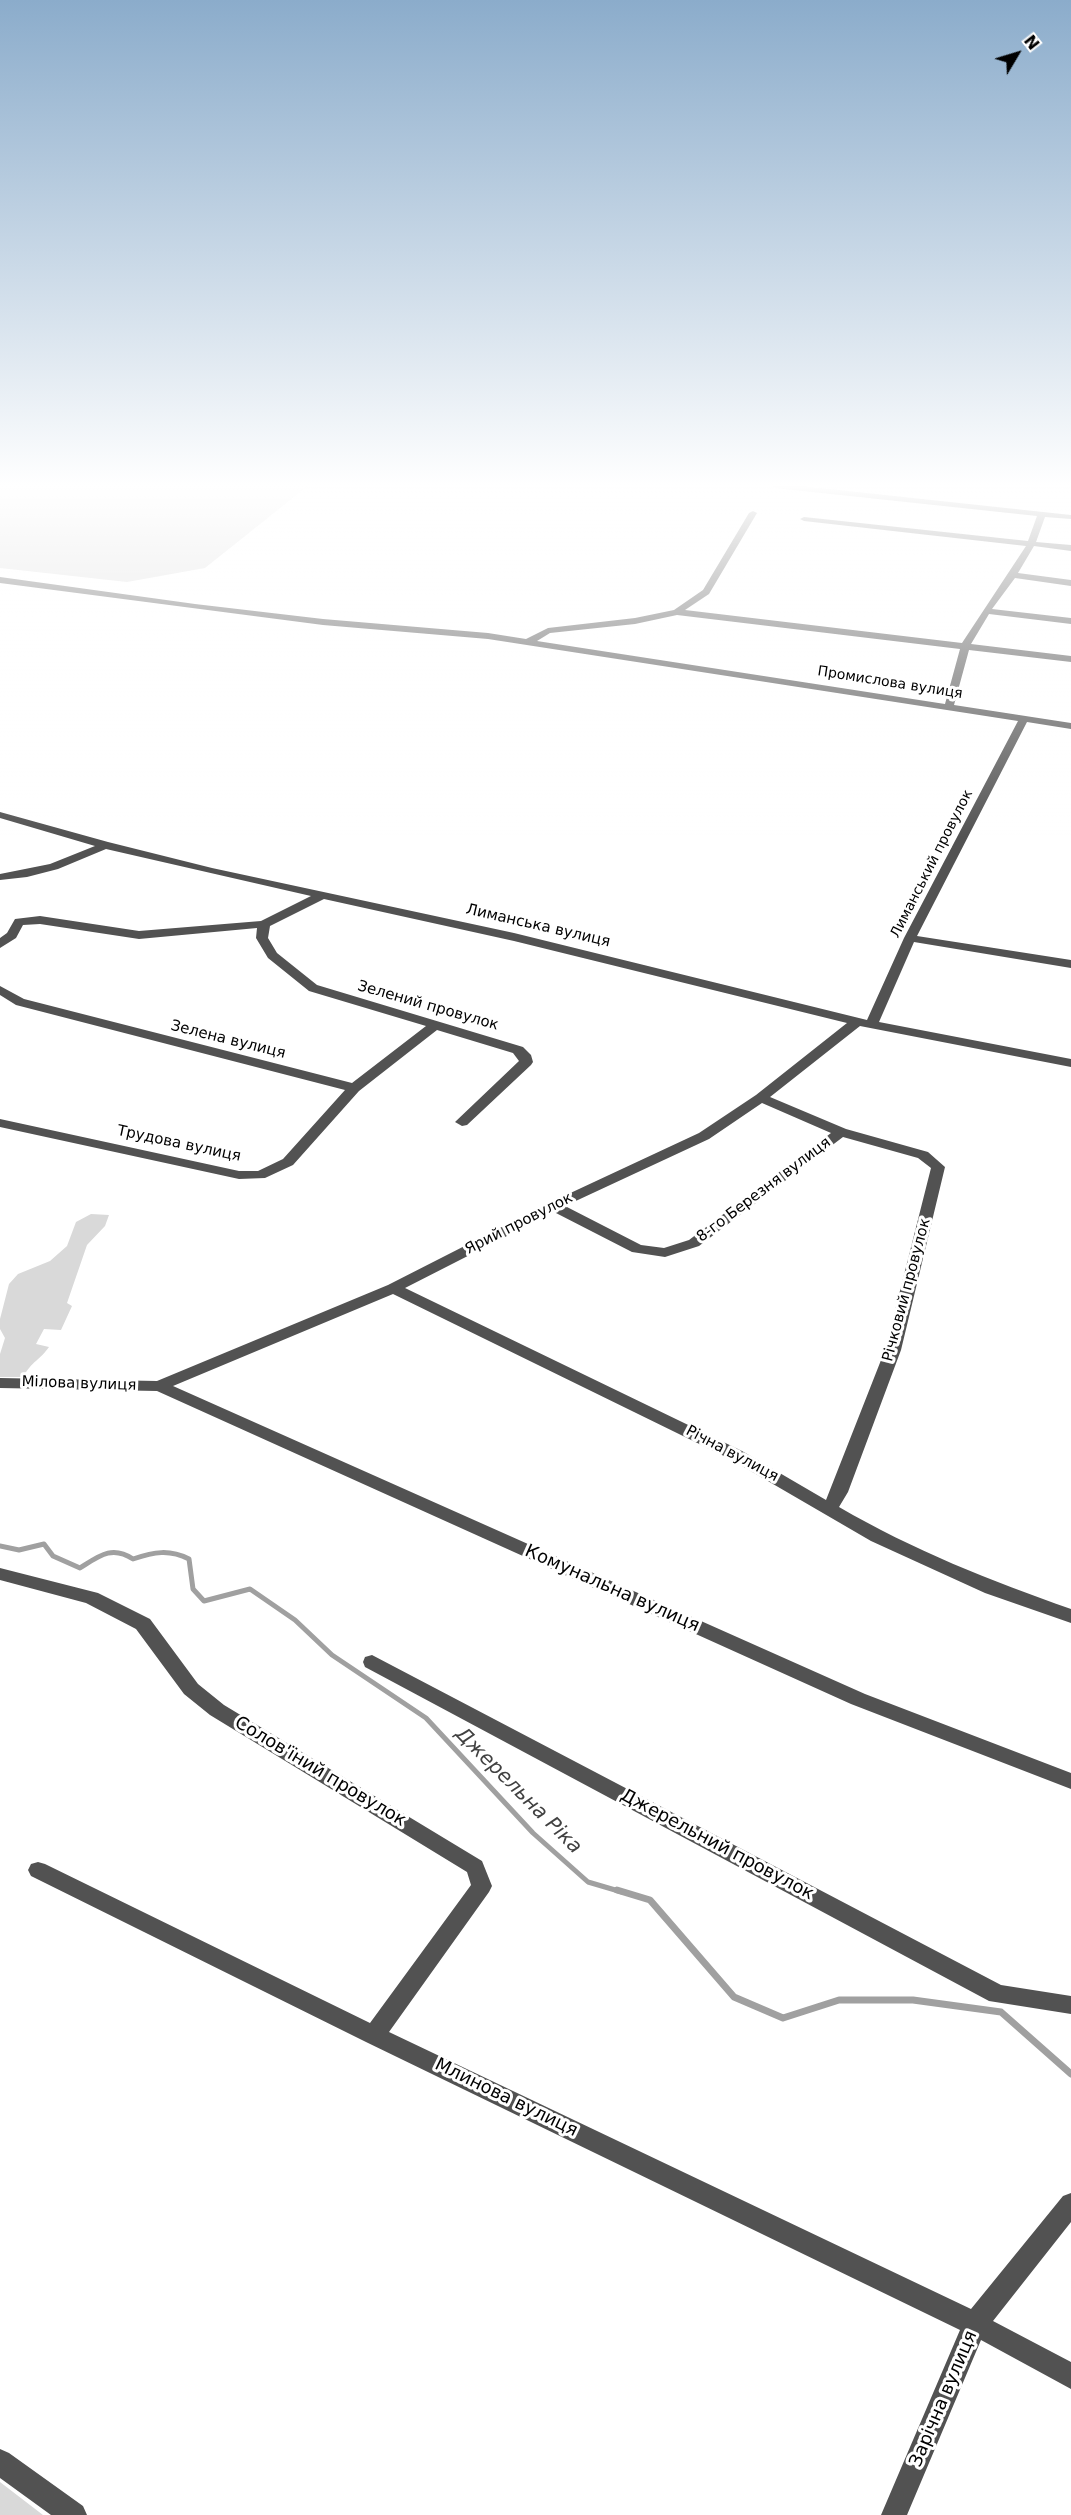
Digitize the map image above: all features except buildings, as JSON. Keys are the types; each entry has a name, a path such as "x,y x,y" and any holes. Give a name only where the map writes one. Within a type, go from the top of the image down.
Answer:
{"street":[{"name":"Промислова вулиця","path":"162,602 528,642 1071,726"},
{"path":"677,612 691,602"},
{"path":"949,706 965,646 992,602"},
{"path":"986,611 1071,621"},
{"path":"528,642 548,631 635,621 677,612 1071,659"},
{"name":"Лиманський провулок","path":"864,1023 1024,718"},
{"name":"Лиманська вулиця","path":"0,815 105,845 321,896 514,936 864,1023 1071,1063"},
{"path":"0,877 34,872 72,861 105,845"},
{"path":"0,944 12,935 20,922 40,920 139,935 264,924 321,896"},
{"name":"Зелений провулок","path":"264,924 262,938 272,955 314,988 518,1050 524,1055 526,1062 462,1122"},
{"path":"910,938 1071,964"},
{"name":"Зелена вулиця","path":"0,990 20,1002 354,1088"},
{"name":"Ярий провулок","path":"159,1386 393,1288 554,1206 704,1136 761,1098 864,1023"},
{"path":"354,1088 434,1026"},
{"name":"Трудова вулиця","path":"0,1122 239,1175 260,1175 288,1162 354,1088"},
{"path":"761,1098 841,1132"},
{"name":"8-го Березня вулиця","path":"554,1206 637,1249 665,1253 694,1244 841,1132"},
{"name":"Річковий провулок","path":"830,1508 839,1492 893,1350 938,1167 922,1155 841,1132"},
{"name":"Річна вулиця","path":"393,1288 736,1455 877,1537 991,1588 1071,1616"},
{"name":"Мілова вулиця","path":"0,1383 159,1386"},
{"name":"Комунальна вулиця","path":"159,1386 858,1699 1071,1781"},
{"name":"Солов'їний провулок","path":"0,1574 92,1598 143,1624 191,1689 217,1710 475,1867 482,1886 374,2035"},
{"name":"Джерельний провулок","path":"372,1662 997,1994 1071,2005"},
{"name":"Млинова вулиця","path":"38,1870 374,2035 975,2324 1071,2376"},
{"name":"Зарічна вулиця","path":"894,2515 975,2324 1071,2204"},
{"path":"0,2462 74,2515"}],"shaded area":[{"path":"91,1214 109,1215 105,1226 87,1245 67,1303 72,1306 61,1330 44,1329 36,1344 49,1347 23,1377 0,1377 0,1354 5,1338 0,1329 0,1319 9,1284 18,1274 50,1261 67,1246 76,1222"},
{"path":"0,2482 43,2515 0,2515"}],"waterway":[{"name":"Джерельна Ріка","path":"0,1546 19,1550 44,1544 53,1556 80,1568 100,1556 112,1553 119,1553 133,1559 155,1553 175,1554 189,1559 193,1589 204,1601 250,1589 295,1620 332,1655 426,1718 533,1833 588,1882 622,1892"},
{"name":"Джерельна Ріка","path":"617,1890 650,1900 734,1997 783,2018 839,2000 913,2000 1001,2012 1071,2074"}]}
